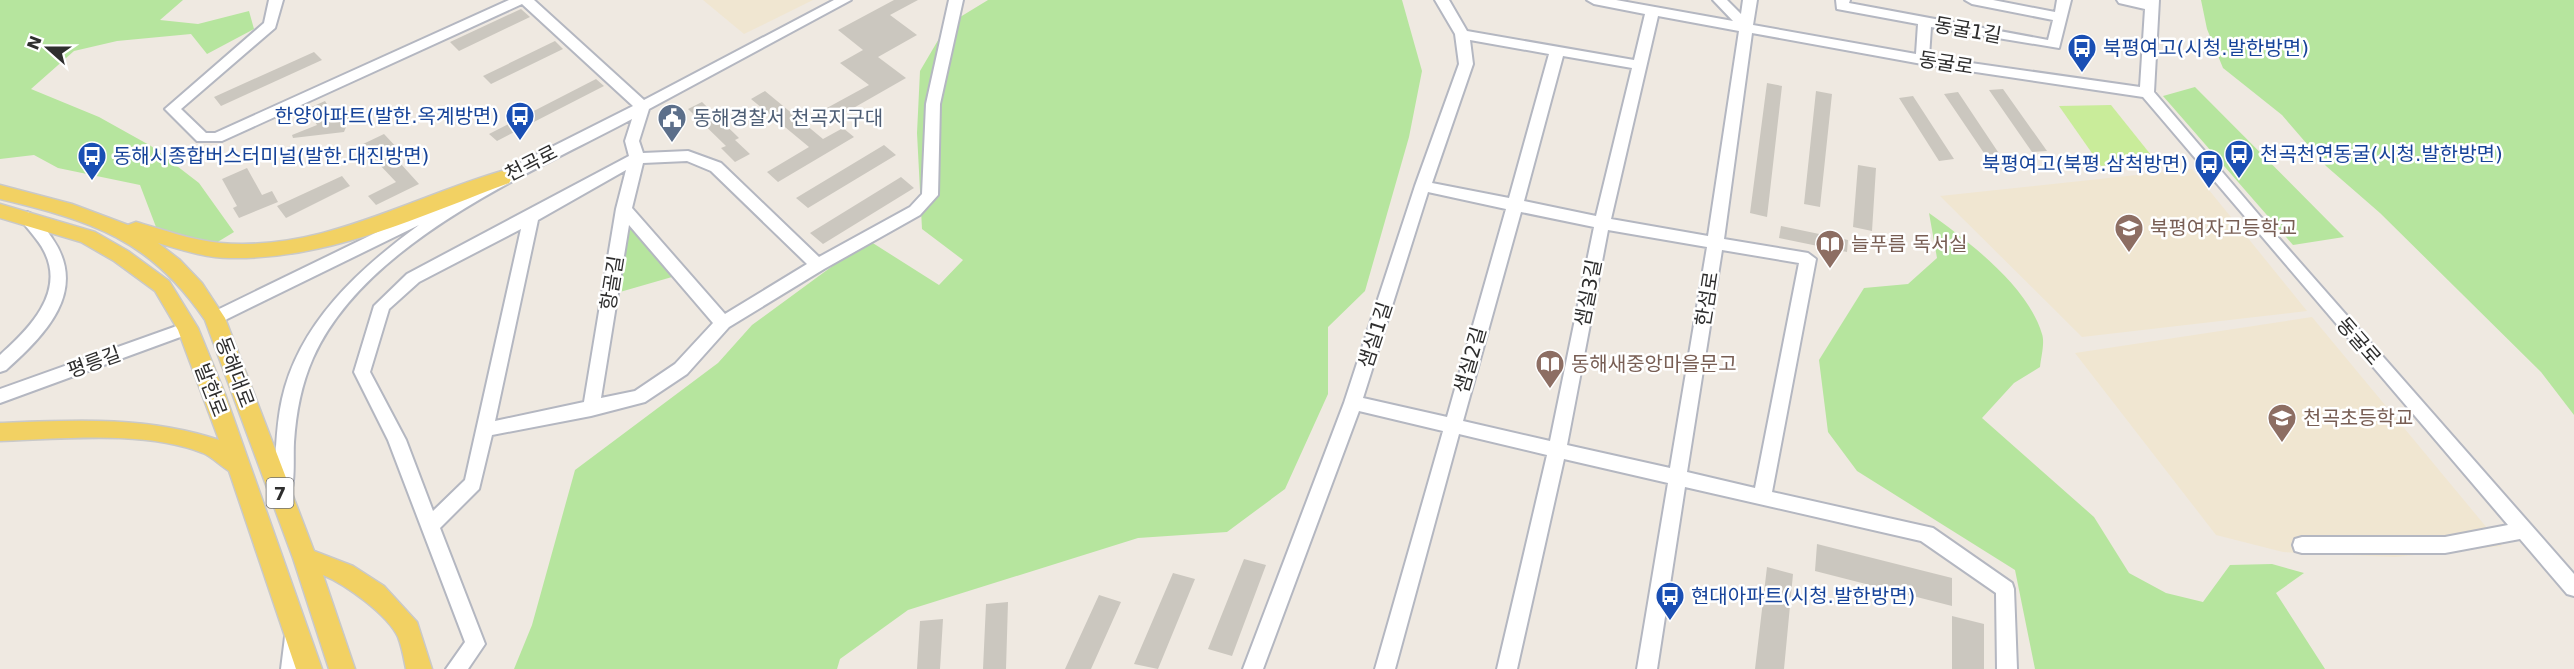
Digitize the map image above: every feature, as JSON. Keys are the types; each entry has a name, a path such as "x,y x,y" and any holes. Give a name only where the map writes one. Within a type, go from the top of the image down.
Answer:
{"main road":[{"path":"89,215 201,248 261,251 298,246 347,233 502,178"},
{"name":"동해대로","path":"0,192 89,215 126,232 179,269 200,292 215,318 305,558 342,669"},
{"name":"발한로","path":"0,211 88,237 121,256 162,286 188,328 239,466 309,669"},
{"path":"188,328 215,318"},
{"path":"0,432 81,429 137,431 182,438 212,447 239,466"},
{"path":"305,558 345,573 375,594 408,630 418,669"}],"street":[{"path":"276,0 270,25 172,109 202,138 217,138 520,0"},
{"path":"526,0 643,107"},
{"name":"천곡로","path":"215,318 643,107 844,0"},
{"path":"484,430 639,397 681,369 723,323 818,265 915,211 930,195 933,104 956,0"},
{"name":"샘실1길","path":"1253,669 1353,403 1423,186 1466,64 1462,34 1442,0"},
{"path":"1594,0 1653,10"},
{"path":"1720,0 1746,27"},
{"name":"한섬로","path":"1647,669 1715,244 1750,0"},
{"name":"동굴1길","path":"1843,0 1842,6 2054,45 2064,0"},
{"path":"1972,0 2059,17"},
{"path":"2124,0 2152,3 2147,93"},
{"name":"동굴로","path":"1653,10 1922,60 2147,93 2270,239 2574,588"},
{"name":"샘실3길","path":"1507,669 1557,452 1602,223 1653,10"},
{"path":"1922,60 1925,22"},
{"path":"1462,34 1639,64"},
{"name":"샘실2길","path":"1385,669 1557,51"},
{"name":"항골길","path":"591,409 624,209 637,158 632,141 643,107"},
{"path":"456,669 475,644 397,440 363,372 382,306 413,278 531,217 637,158 688,156 716,167 818,265"},
{"path":"282,496 292,391 309,349 342,303 378,264 426,225 502,178"},
{"path":"1423,186 1602,223 1808,259 1762,497"},
{"path":"624,209 723,323"},
{"path":"430,526 473,484 531,217"},
{"path":"0,365 48,316 57,290 57,264 46,241 27,218"},
{"name":"평릉길","path":"0,396 188,328"},
{"path":"1353,403 1557,452 1679,477 1926,534 2005,589 2007,669"},
{"path":"2302,545 2445,545 2525,530"},
{"path":"291,669 293,622"}],"shaded area":[{"path":"703,0 813,0 744,34"},
{"name":"북평여자고등학교","path":"2192,169 2307,311 2082,337 1940,196"},
{"name":"천곡초등학교","path":"2312,317 2502,546 2395,557 2283,552 2216,535 2075,353"}],"green space":[{"path":"0,0 183,0 160,20 198,24 249,11 254,29 207,54 191,34 117,41 74,51 31,89 99,117 151,146 199,183 234,232 198,254 156,227 140,185 58,168 34,155 0,159"},
{"path":"988,0 1402,0 1422,71 1409,137 1365,291 1328,327 1328,394 1285,489 1227,532 1138,538 908,610 840,659 837,669 514,669 532,625 575,470 718,363 752,325 868,240 939,285 963,260 922,229 917,133 920,71 947,25"},
{"path":"2201,0 2574,0 2574,415 2541,372 2380,213 2326,166 2282,115 2223,68 2207,29"},
{"path":"2195,87 2344,237 2293,245 2163,96"},
{"path":"2111,105 2155,160 2101,166 2059,106"},
{"path":"1929,213 1978,251 2010,282 2035,316 2042,334 2040,367 2014,383 1982,418 2094,517 2129,573 2166,593 2203,602 2230,565 2272,564 2304,573 2276,593 2325,669 2035,669 2015,570 1857,471 1828,432 1819,360 1864,288 1908,284 1937,258"},
{"path":"629,226 672,277 620,292"}],"building":[{"path":"894,0 918,0 890,15 917,35 878,57 906,78 836,118 825,109 869,85 840,63 863,50 838,30"},
{"path":"521,9 530,17 459,51 450,42"},
{"path":"555,41 563,49 491,84 483,76"},
{"path":"314,52 322,60 221,106 214,97"},
{"path":"596,79 604,86 497,141 489,134"},
{"path":"1767,83 1782,86 1767,217 1750,213"},
{"path":"2003,89 2047,151 2032,152 1989,90"},
{"path":"765,91 823,139 843,128 854,137 778,182 767,172 809,147 751,99"},
{"path":"1816,91 1832,94 1820,207 1804,204"},
{"path":"1958,92 2000,155 1986,156 1944,94"},
{"path":"1913,96 1954,159 1939,161 1899,98"},
{"path":"325,101 332,112 353,110 344,132 293,138 292,135 317,125 307,109"},
{"path":"702,102 739,138 735,140 750,154 735,162 721,148 726,146 688,109"},
{"path":"384,134 399,150 391,153 419,184 376,205 368,196 396,182 361,145"},
{"path":"884,145 896,155 808,208 796,198"},
{"path":"1858,165 1876,168 1872,231 1853,227"},
{"path":"247,168 262,195 272,191 278,202 239,218 233,208 237,206 222,179"},
{"path":"342,176 350,186 286,218 277,206"},
{"path":"901,177 914,188 823,244 810,233"},
{"path":"1781,226 1848,240 1847,252 1779,238"},
{"path":"1817,544 1952,578 1952,606 1815,571"},
{"path":"1244,559 1266,565 1232,656 1208,649"},
{"path":"1767,567 1793,574 1784,669 1755,669"},
{"path":"1173,573 1195,579 1158,669 1134,664"},
{"path":"1099,595 1121,602 1091,669 1065,669"},
{"path":"1008,602 1006,669 983,669 986,604"},
{"path":"1952,616 1984,624 1984,669 1952,669"},
{"path":"943,619 940,669 917,669 920,621"}],"place":[{"name":"북평여고(시청.발한방면)","path":"2082,74"},
{"name":"한양아파트(발한.옥계방면)","path":"520,142"},
{"name":"동해경찰서 천곡지구대","path":"672,144"},
{"name":"천곡천연동굴(시청.발한방면)","path":"2239,180"},
{"name":"동해시종합버스터미널(발한.대진방면)","path":"92,182"},
{"name":"북평여고(북평.삼척방면)","path":"2209,190"},
{"name":"북평여자고등학교","path":"2129,254"},
{"name":"늘푸름 독서실","path":"1830,270"},
{"name":"동해새중앙마을문고","path":"1550,390"},
{"name":"천곡초등학교","path":"2282,444"},
{"name":"현대아파트(시청.발한방면)","path":"1670,622"}]}
